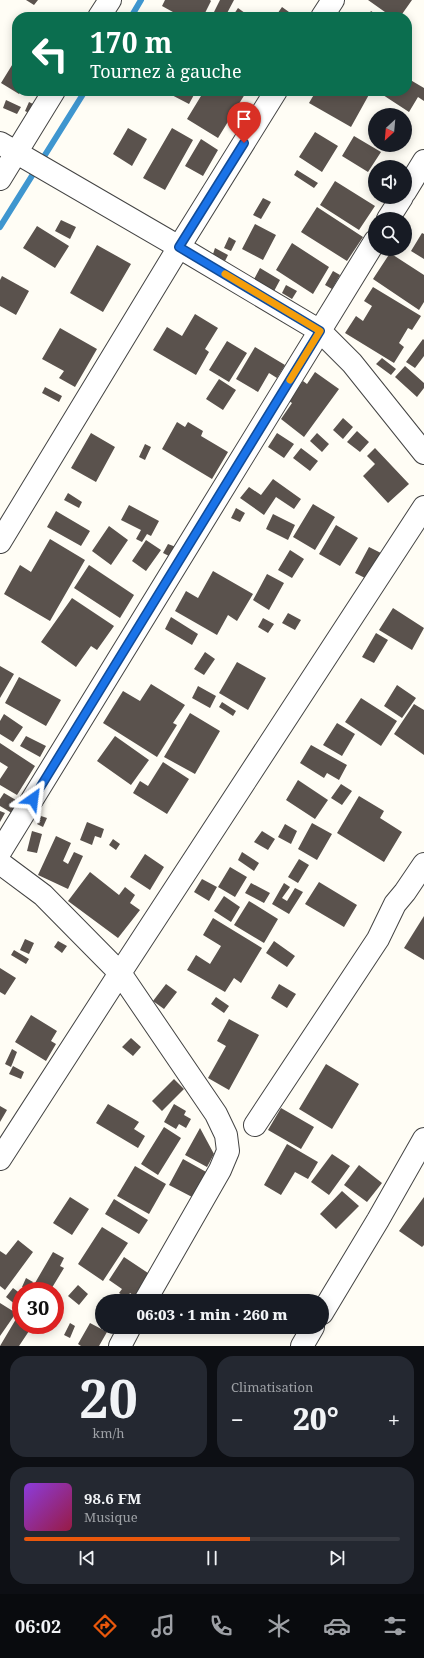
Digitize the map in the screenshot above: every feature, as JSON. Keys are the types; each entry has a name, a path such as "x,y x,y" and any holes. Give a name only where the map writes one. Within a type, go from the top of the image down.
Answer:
{"street":[{"path":"102,12 110,0"},
{"path":"325,12 333,0"},
{"path":"0,178 51,96"},
{"path":"0,542 179,247 273,96"},
{"path":"15,152 320,331 352,363 424,453"},
{"path":"412,181 424,161"},
{"path":"0,852 368,252"},
{"path":"0,1159 120,972 424,507"},
{"path":"0,863 43,894 120,972 216,1114 226,1135 228,1152 220,1170 149,1294"},
{"path":"255,1125 378,939 395,904 424,864"},
{"path":"329,1301 378,1220 424,1139"},
{"path":"120,1346 126,1334"},
{"path":"302,1346 309,1334"}],"building":[{"path":"26,0 38,0 34,5"},
{"path":"165,0 211,1 206,12 173,12 162,6"},
{"path":"220,0 234,0 228,12 214,12"},
{"path":"368,0 412,0 404,12 385,12"},
{"path":"282,7 289,12 278,12"},
{"path":"238,8 244,12 235,12"},
{"path":"12,65 12,90 1,83"},
{"path":"412,81 424,88 424,101 418,97 411,108 403,108 385,96 412,96"},
{"path":"174,96 193,96 189,104"},
{"path":"201,96 244,96 218,138 187,119"},
{"path":"313,96 368,96 351,127 309,103"},
{"path":"6,100 21,107 17,114 3,108"},
{"path":"29,102 35,105 31,114 25,111"},
{"path":"128,128 147,139 132,166 113,154"},
{"path":"172,128 193,140 165,190 143,178"},
{"path":"315,132 338,146 322,172 299,157"},
{"path":"354,136 368,144 368,152 381,152 376,160 368,160 368,172 342,156"},
{"path":"201,139 218,150 203,176 185,166"},
{"path":"297,170 318,183 314,188 294,175"},
{"path":"335,181 368,202 368,204 375,206 371,212 368,212 368,216 359,230 320,205"},
{"path":"263,198 271,202 261,219 253,215"},
{"path":"317,207 363,237 347,261 301,232"},
{"path":"61,220 76,227 70,239 55,231"},
{"path":"255,224 276,235 263,260 242,249"},
{"path":"37,226 69,246 55,268 23,248"},
{"path":"422,233 424,234 424,259 412,252"},
{"path":"229,237 236,241 231,251 224,248"},
{"path":"292,243 329,267 313,294 276,270"},
{"path":"97,245 131,264 103,312 70,293"},
{"path":"215,248 228,255 225,261 213,254"},
{"path":"388,256 395,256 424,275 424,302 419,310 373,279"},
{"path":"260,268 280,280 273,293 253,281"},
{"path":"333,271 340,275 332,289 325,285"},
{"path":"2,276 29,291 16,315 0,306 0,280"},
{"path":"286,285 297,291 292,299 282,293"},
{"path":"373,287 421,316 412,330 408,328 399,343 404,347 394,363 345,333 356,316 363,321 372,306 364,301"},
{"path":"195,314 218,328 205,349 209,352 196,375 153,350 167,327 182,336"},
{"path":"60,328 97,349 75,387 59,378 64,371 42,359"},
{"path":"423,339 424,356 415,368 406,362"},
{"path":"227,341 247,353 229,382 209,370"},
{"path":"255,347 285,365 277,378 269,373 258,392 236,379"},
{"path":"382,358 396,369 391,375 376,364"},
{"path":"405,366 424,383 424,388 417,397 395,377"},
{"path":"315,372 339,389 304,437 281,419 292,403 289,401 303,381 307,384"},
{"path":"219,379 236,390 223,410 206,399"},
{"path":"45,387 62,396 59,402 42,393"},
{"path":"343,418 353,427 343,439 333,430"},
{"path":"177,422 185,427 188,422 203,431 201,436 228,452 212,479 162,449"},
{"path":"357,431 369,442 360,452 347,442"},
{"path":"91,433 115,447 96,482 71,468"},
{"path":"277,433 294,444 284,458 268,447"},
{"path":"317,433 329,444 322,452 310,441"},
{"path":"145,444 151,447 145,460 139,457"},
{"path":"301,448 318,461 310,471 293,458"},
{"path":"375,448 409,484 388,503 363,476 375,464 367,456"},
{"path":"273,479 301,499 294,509 276,497 264,515 240,498 249,487 261,495"},
{"path":"68,493 82,502 79,508 64,500"},
{"path":"313,504 335,517 315,550 293,537"},
{"path":"129,505 159,521 151,536 147,534 142,542 136,539 141,530 121,520"},
{"path":"236,508 245,513 240,522 231,518"},
{"path":"56,511 90,531 81,546 47,527"},
{"path":"273,514 295,525 288,540 266,529"},
{"path":"336,525 358,538 340,566 319,554"},
{"path":"109,526 128,540 111,565 92,551"},
{"path":"50,539 85,560 50,621 4,594 20,565 31,572"},
{"path":"146,540 161,550 146,571 132,561"},
{"path":"168,544 176,547 171,557 163,553"},
{"path":"369,547 383,554 369,580 355,573"},
{"path":"290,550 304,559 292,578 278,570"},
{"path":"89,565 134,595 120,618 74,588"},
{"path":"213,571 253,594 237,621 228,615 217,635 175,611 186,591 198,598"},
{"path":"267,574 284,583 269,610 253,600"},
{"path":"72,598 114,626 97,650 91,646 76,667 41,642"},
{"path":"393,608 424,628 412,650 379,630"},
{"path":"288,613 301,620 295,630 282,623"},
{"path":"171,617 198,634 192,645 165,629"},
{"path":"263,618 274,624 268,633 258,627"},
{"path":"376,633 388,640 374,663 362,657"},
{"path":"205,652 215,659 204,675 194,669"},
{"path":"237,662 266,678 248,710 219,693"},
{"path":"0,666 14,674 0,698"},
{"path":"19,677 61,700 46,726 5,703"},
{"path":"151,684 185,705 173,723 177,725 157,757 103,723 123,691 140,701"},
{"path":"397,685 416,698 402,718 384,706"},
{"path":"198,686 216,696 210,708 192,698"},
{"path":"361,698 397,721 381,746 345,722"},
{"path":"222,702 236,711 233,716 219,707"},
{"path":"414,704 424,710 424,755 394,734"},
{"path":"190,713 220,731 195,774 164,757"},
{"path":"4,714 23,727 13,742 0,734 0,721"},
{"path":"337,723 355,734 342,756 323,745"},
{"path":"26,736 46,746 40,757 20,746"},
{"path":"115,736 149,760 131,785 97,761"},
{"path":"0,743 35,766 17,795 0,785 0,779 8,767 0,762"},
{"path":"311,745 347,765 339,780 327,773 324,778 300,763"},
{"path":"163,762 189,779 167,814 133,793 140,781 148,786"},
{"path":"298,780 328,800 315,819 286,800"},
{"path":"341,784 352,791 342,805 331,798"},
{"path":"4,793 21,803 15,815 0,806 0,799"},
{"path":"359,796 384,811 380,818 402,832 384,862 337,833"},
{"path":"0,811 5,813 0,822"},
{"path":"41,816 47,818 43,827 37,824"},
{"path":"87,822 104,829 101,838 95,836 92,845 80,840"},
{"path":"312,823 332,834 317,860 298,849"},
{"path":"285,824 297,831 291,844 278,837"},
{"path":"32,831 42,834 37,853 27,851"},
{"path":"262,831 275,839 268,850 254,842"},
{"path":"56,836 71,843 63,861 68,864 74,852 83,856 68,889 38,875"},
{"path":"113,839 120,844 116,850 109,845"},
{"path":"242,852 259,863 254,871 238,860"},
{"path":"145,854 164,867 150,890 130,877"},
{"path":"299,859 309,865 298,883 288,877"},
{"path":"230,867 247,877 235,897 218,887"},
{"path":"90,872 119,895 125,887 135,895 130,903 140,910 118,938 68,901"},
{"path":"202,879 217,887 209,901 194,892"},
{"path":"319,882 357,905 344,927 305,904"},
{"path":"251,883 270,893 264,903 245,893"},
{"path":"284,883 290,887 282,898 287,901 295,888 303,892 289,914 272,904"},
{"path":"224,896 240,907 231,922 214,911"},
{"path":"249,901 278,919 264,943 234,925"},
{"path":"424,916 424,960 404,948"},
{"path":"213,918 262,948 241,983 234,978 225,992 187,970 196,955 210,964 221,946 203,935"},
{"path":"25,939 34,943 29,954 20,950"},
{"path":"58,941 67,946 62,953 54,947"},
{"path":"274,941 295,956 287,967 266,953"},
{"path":"14,950 29,959 26,964 11,955"},
{"path":"0,968 16,978 5,995 0,992"},
{"path":"166,984 177,992 164,1009 153,1001"},
{"path":"279,984 296,994 287,1008 271,998"},
{"path":"216,997 229,1006 224,1013 211,1004"},
{"path":"31,1015 57,1031 51,1041 56,1044 46,1061 15,1042"},
{"path":"229,1019 259,1035 229,1090 208,1078 226,1046 217,1041"},
{"path":"131,1038 141,1047 133,1056 122,1047"},
{"path":"12,1049 17,1052 11,1067 5,1064"},
{"path":"326,1064 359,1084 332,1129 299,1109"},
{"path":"13,1066 24,1072 21,1079 9,1074"},
{"path":"174,1079 184,1089 162,1111 152,1101"},
{"path":"108,1104 139,1122 134,1129 145,1136 138,1148 96,1123"},
{"path":"174,1104 186,1111 184,1115 191,1119 186,1128 179,1124 176,1129 164,1122"},
{"path":"0,1106 7,1110 0,1122"},
{"path":"281,1108 314,1127 301,1149 268,1130"},
{"path":"164,1127 181,1138 158,1175 141,1164"},
{"path":"200,1128 214,1154 207,1167 185,1155"},
{"path":"287,1144 318,1162 308,1179 295,1172 281,1195 264,1185"},
{"path":"332,1154 350,1166 329,1195 311,1182"},
{"path":"183,1159 208,1173 194,1198 169,1185"},
{"path":"359,1165 382,1183 367,1202 344,1185"},
{"path":"135,1166 166,1184 149,1214 117,1196"},
{"path":"342,1191 359,1206 336,1229 320,1214"},
{"path":"70,1197 89,1209 72,1235 53,1223"},
{"path":"424,1197 424,1245 422,1247 399,1231"},
{"path":"114,1199 148,1220 139,1234 105,1214"},
{"path":"102,1227 128,1243 103,1281 78,1264"},
{"path":"18,1240 33,1252 5,1290 0,1286 0,1251 6,1255"},
{"path":"53,1252 64,1258 60,1266 64,1268 55,1282 36,1282"},
{"path":"124,1257 154,1277 144,1294 121,1294 119,1293 122,1289 109,1280"},
{"path":"26,1278 33,1282 24,1282"},
{"path":"78,1285 88,1294 79,1305 68,1296"},
{"path":"12,1289 12,1302 6,1297"},
{"path":"0,1303 12,1310 12,1319 0,1336"},
{"path":"70,1323 75,1326 70,1338 64,1335"},
{"path":"90,1323 95,1326 95,1334 106,1334 99,1346 81,1346 78,1344"},
{"path":"12,1326 12,1334 27,1334 19,1346 0,1346"}],"waterway":[{"path":"134,12 141,0"},
{"path":"0,227 82,96"}],"slow traffic":[{"path":"225,274 320,331 290,380"}],"route":[{"path":"33,799 320,331 179,247 244,143"}]}
